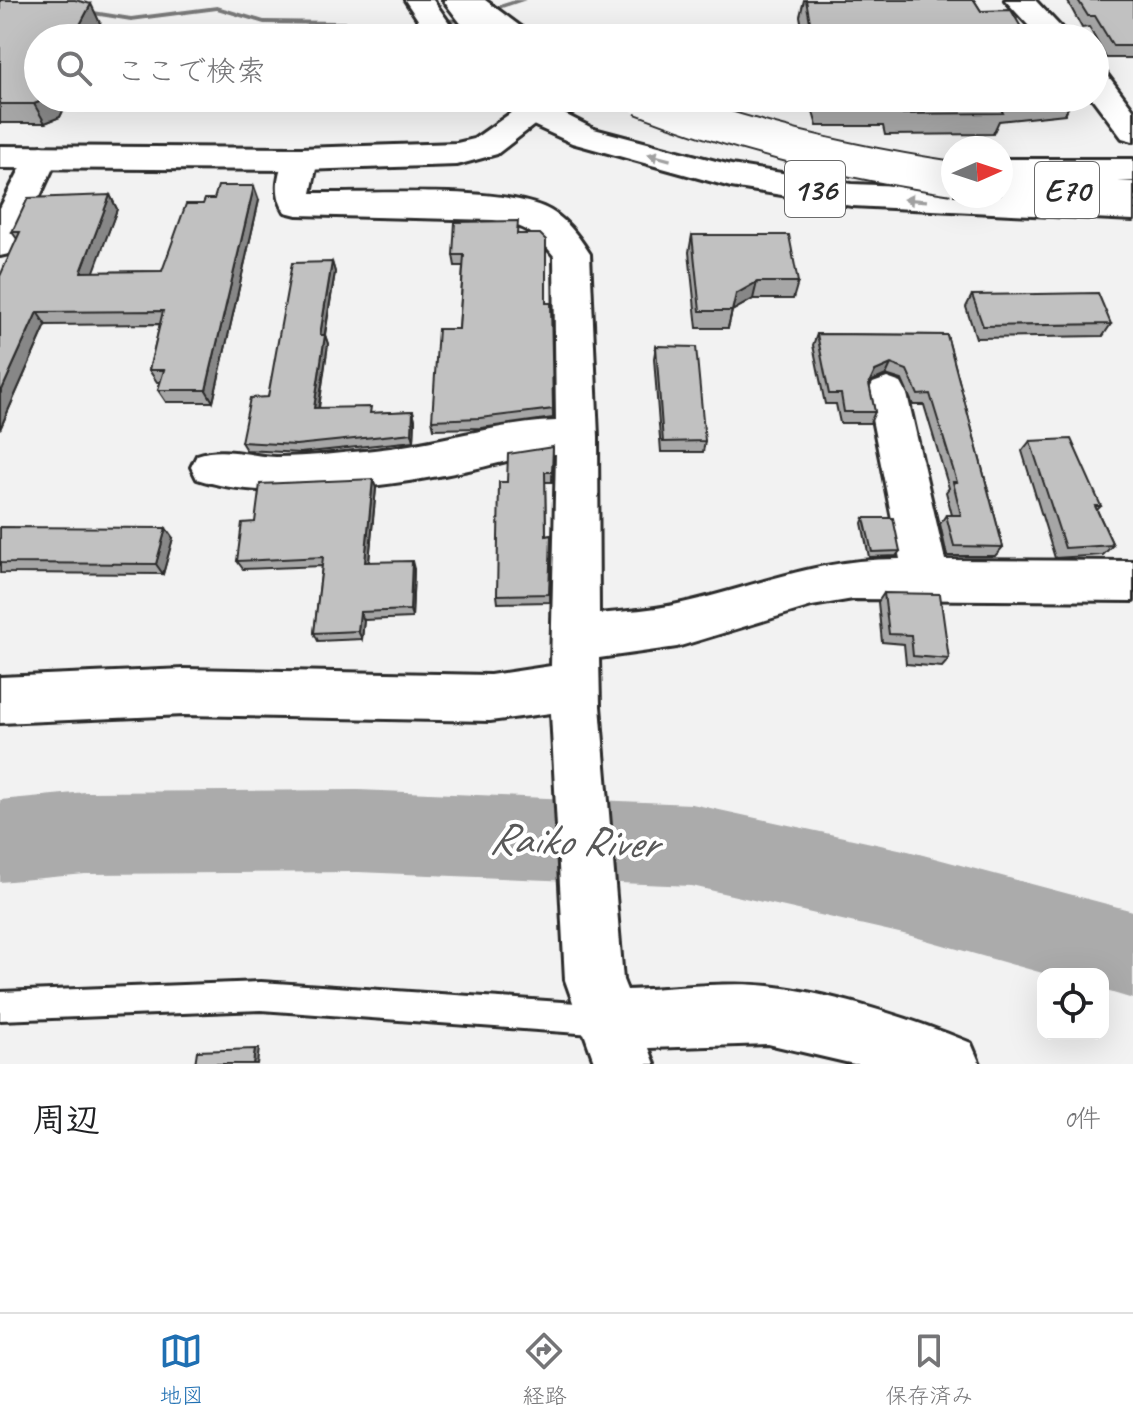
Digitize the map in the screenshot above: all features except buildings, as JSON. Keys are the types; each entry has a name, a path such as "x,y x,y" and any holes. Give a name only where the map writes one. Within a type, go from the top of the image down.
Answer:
{"main road":[{"path":"419,0 435,24"},
{"path":"457,0 476,24"},
{"path":"466,0 501,24"},
{"path":"1019,0 1042,24"},
{"path":"1109,99 1133,131"},
{"path":"0,157 301,159 457,154 485,147 522,112"},
{"name":"136","path":"546,112 583,136 731,176 852,195 1133,208"},
{"name":"136","path":"604,112 640,126 795,161 872,170 941,170"},
{"path":"679,112 789,148 870,166 941,176"},
{"path":"0,244 42,157"},
{"path":"301,159 293,191 297,204 493,208 530,215 551,227 572,254 577,437 576,677 608,1021 768,1015 895,1044 950,1064"},
{"path":"1013,170 1133,170"},
{"name":"E70","path":"1013,185 1133,193"},
{"path":"887,394 926,577"},
{"path":"212,467 276,474 377,467 478,451 519,439 577,437"},
{"path":"14,695 184,692 490,698 576,677 677,626 812,586 853,579 926,577 1133,581"}],"lane":[{"path":"0,1006 261,996 608,1021"}],"waterway":[{"path":"81,11 131,19 217,8 264,22 412,24 460,20 522,0"},
{"name":"Raiko River","path":"0,841 85,833 358,831 692,845 908,893 1133,955"}]}
